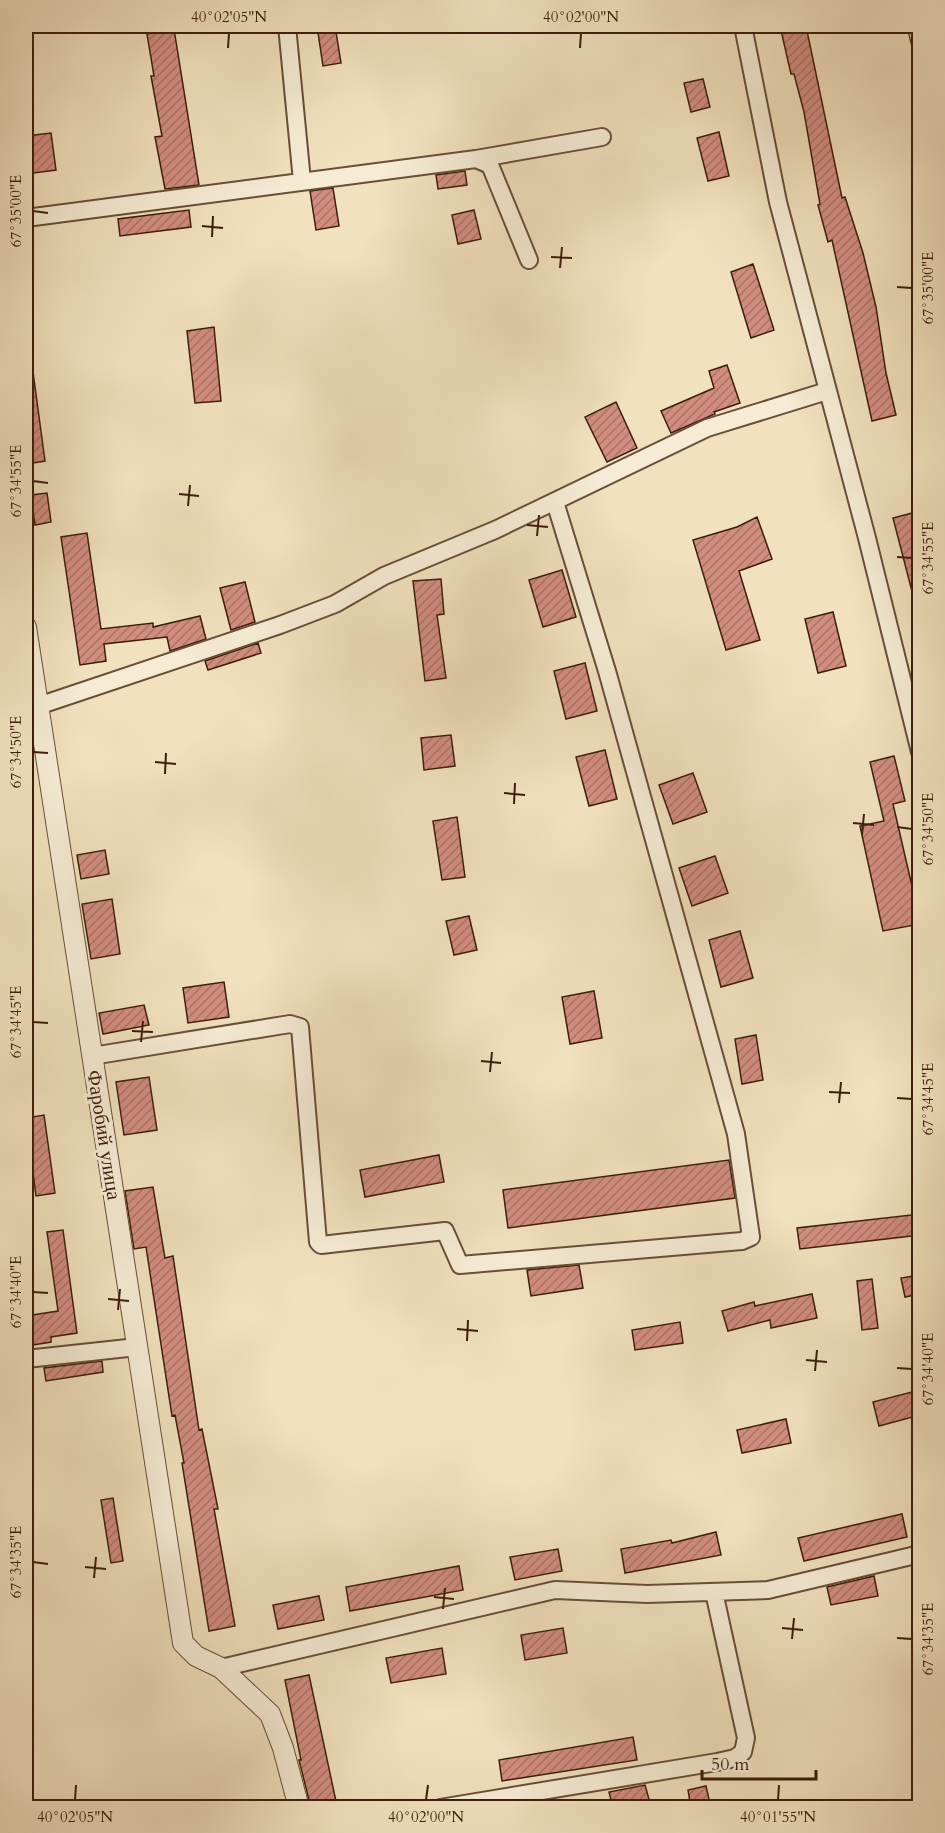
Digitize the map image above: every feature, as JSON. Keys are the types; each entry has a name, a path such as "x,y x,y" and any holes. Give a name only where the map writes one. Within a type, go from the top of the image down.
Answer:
{"street":[{"path":"286,26 302,181"},
{"path":"743,26 778,202 920,752"},
{"path":"26,218 476,159 602,137"},
{"path":"476,159 490,165 529,260"},
{"path":"38,706 335,604 384,576 495,530 707,428 827,391"},
{"path":"92,1056 290,1024 300,1027 318,1242 321,1245 445,1231 460,1265 742,1241 751,1237 736,1134 607,671 555,501"},
{"name":"Фаробий улица","path":"26,627 183,1643 196,1656 221,1668"},
{"path":"26,1359 137,1347"},
{"path":"221,1668 555,1590 647,1594 768,1590 920,1554"},
{"path":"440,1808 706,1764 735,1758 743,1752 746,1738 714,1592"},
{"path":"221,1668 270,1714 283,1748 299,1808"}],"building":[{"path":"317,26 335,26 341,63 323,66"},
{"path":"780,26 806,26 842,198 845,197 863,253 876,307 886,373 896,415 872,421 832,240 828,242 818,205 820,204 804,112 794,74 791,74"},
{"path":"174,29 199,185 165,189 155,137 162,136 151,76 154,76 147,34"},
{"path":"703,79 710,107 691,112 684,83"},
{"path":"719,132 729,176 708,181 697,138"},
{"path":"51,133 56,170 26,174 26,136"},
{"path":"465,171 467,185 438,189 436,175"},
{"path":"333,188 339,226 316,230 310,191"},
{"path":"189,210 191,227 120,236 118,219"},
{"path":"474,210 481,239 458,244 452,215"},
{"path":"753,264 774,330 751,338 731,272"},
{"path":"214,327 221,401 195,403 187,331"},
{"path":"727,365 740,403 714,412 715,414 671,433 661,411 714,388 709,371"},
{"path":"26,372 33,372 45,461 26,464"},
{"path":"616,402 637,448 607,462 585,417"},
{"path":"47,493 51,522 35,525 31,495"},
{"path":"916,512 920,525 920,602 915,603 893,518"},
{"path":"757,517 772,559 739,571 760,640 726,650 693,540 737,527"},
{"path":"87,533 101,629 153,623 153,627 200,616 206,639 170,651 167,637 104,644 106,661 80,665 61,537"},
{"path":"562,570 576,617 543,627 529,580"},
{"path":"441,579 444,614 437,615 446,678 425,681 413,581"},
{"path":"245,582 255,622 231,630 220,588"},
{"path":"833,612 846,666 818,673 805,619"},
{"path":"258,643 261,653 208,670 205,661"},
{"path":"585,663 597,711 566,719 554,671"},
{"path":"451,735 455,766 424,770 421,738"},
{"path":"605,750 617,799 589,806 576,757"},
{"path":"894,756 905,801 893,804 912,886 916,885 920,924 883,931 860,826 884,821 870,762"},
{"path":"693,773 707,812 673,824 659,785"},
{"path":"457,817 465,877 442,880 433,821"},
{"path":"105,850 109,874 81,879 77,855"},
{"path":"715,856 728,893 692,906 679,868"},
{"path":"112,899 120,954 91,959 82,904"},
{"path":"469,916 477,950 454,955 446,921"},
{"path":"740,931 753,978 721,987 709,940"},
{"path":"224,982 229,1017 188,1023 183,988"},
{"path":"594,991 602,1038 570,1044 562,997"},
{"path":"144,1005 149,1025 103,1034 99,1013"},
{"path":"756,1035 763,1080 742,1084 735,1039"},
{"path":"149,1077 157,1130 124,1135 116,1082"},
{"path":"44,1115 55,1193 36,1196 26,1118"},
{"path":"439,1155 444,1182 365,1197 360,1170"},
{"path":"729,1160 735,1198 508,1228 503,1190"},
{"path":"153,1187 165,1258 173,1256 199,1430 202,1429 218,1509 214,1509 235,1626 209,1631 182,1463 184,1463 175,1415 172,1416 146,1247 134,1249 125,1191"},
{"path":"920,1214 920,1235 800,1249 797,1228"},
{"path":"63,1230 77,1333 51,1337 51,1342 26,1346 26,1316 58,1311 47,1232"},
{"path":"579,1265 583,1288 531,1296 527,1270"},
{"path":"920,1275 920,1294 905,1297 901,1278"},
{"path":"872,1279 878,1328 862,1330 857,1281"},
{"path":"812,1294 817,1318 771,1328 770,1320 728,1331 722,1311 754,1302 755,1306"},
{"path":"680,1322 683,1343 635,1350 632,1330"},
{"path":"102,1361 103,1372 46,1381 44,1368"},
{"path":"920,1390 920,1415 879,1426 873,1402"},
{"path":"786,1419 791,1443 742,1453 737,1430"},
{"path":"113,1498 123,1561 111,1563 101,1500"},
{"path":"902,1514 907,1537 804,1561 798,1538"},
{"path":"716,1532 721,1555 625,1573 621,1549 671,1540 672,1543"},
{"path":"558,1549 562,1571 515,1580 510,1557"},
{"path":"459,1566 463,1590 350,1611 346,1587"},
{"path":"874,1576 878,1596 831,1605 827,1587"},
{"path":"319,1596 324,1620 278,1629 273,1605"},
{"path":"563,1628 567,1653 525,1660 521,1635"},
{"path":"442,1648 446,1674 391,1683 386,1658"},
{"path":"309,1675 337,1806 329,1808 311,1808 299,1760 301,1760 285,1680"},
{"path":"633,1737 637,1760 502,1781 499,1760"},
{"path":"645,1785 650,1803 630,1808 613,1808 609,1792"},
{"path":"706,1786 711,1808 691,1808 688,1790"}],"railway":[{"path":"910,26 920,69"}]}
